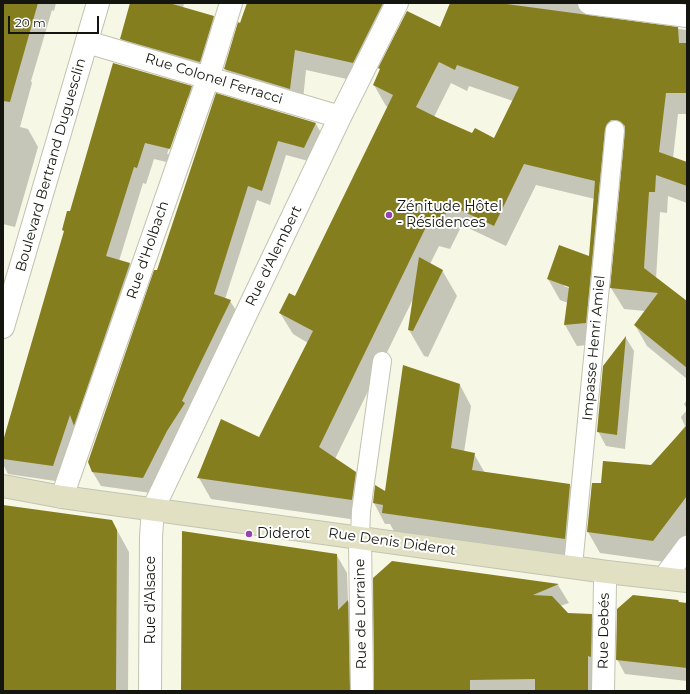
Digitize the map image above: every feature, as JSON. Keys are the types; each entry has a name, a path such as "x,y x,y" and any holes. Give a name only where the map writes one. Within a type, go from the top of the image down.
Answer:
{"street":[{"name":"Boulevard Bertrand Duguesclin","path":"3,327 98,3"},
{"name":"Rue d'Holbach","path":"62,497 208,78 231,3"},
{"name":"Rue d'Alembert","path":"153,509 340,117 397,3"},
{"path":"590,3 687,16"},
{"name":"Rue Colonel Ferracci","path":"87,42 340,117"},
{"name":"Rue Denis Diderot","path":"3,486 62,497 573,566 607,572 687,581"},
{"name":"Rue d'Alsace","path":"150,691 151,538 153,509"},
{"name":"Rue de Lorraine","path":"360,538 362,691"},
{"path":"664,578 687,547"},
{"name":"Rue Debés","path":"603,691 607,572"}],"lane":[{"name":"Impasse Henri Amiel","path":"573,566 615,130"},
{"path":"360,538 361,511 382,360"}],"building":[{"path":"3,3 38,3 10,102 3,101"},
{"path":"130,3 169,3 214,16 200,62 120,39"},
{"path":"247,3 383,3 353,63 295,50 290,89 224,69 238,22 240,23"},
{"path":"450,3 499,3 678,27 679,43 687,43 687,93 666,93 659,152 687,162 687,186 656,175 655,192 649,192 644,268 687,301 687,368 634,325 658,293 610,288 625,131 625,126 621,122 611,120 605,129 586,323 564,325 569,287 547,279 559,245 589,256 595,181 524,164 494,226 450,205 438,229 427,225 319,447 356,472 352,500 197,478 221,419 259,437 313,331 279,313 289,293 295,296 393,95 373,85 380,69 378,68 407,11 440,27","holes":["439,62 455,70 457,65 519,87 494,138 475,128 472,133 416,107"]},
{"path":"113,63 192,86 170,149 145,143 137,168 134,167 106,256 130,263 74,426 70,415 53,466 3,459 3,441 64,231 62,230 67,211 70,211"},
{"path":"216,93 316,123 304,148 278,141 262,191 248,186 214,294 231,300 182,401 185,403 167,431 143,478 92,472 88,462 154,270 157,270"},
{"path":"419,257 443,270 413,331 408,330"},
{"path":"626,336 617,435 597,432 603,366"},
{"path":"403,365 460,384 451,448 475,453 472,470 570,484 565,539 382,513 383,505 373,503 375,485 385,491"},
{"path":"687,425 687,496 653,541 587,532 592,483 601,483 603,461 651,465"},
{"path":"3,505 112,520 117,530 116,691 3,691"},
{"path":"182,531 337,554 338,610 348,600 350,691 181,691"},
{"path":"392,561 559,584 533,595 552,596 568,613 592,614 591,657 588,656 588,691 535,691 535,679 470,680 470,691 374,691 373,578"},
{"path":"633,595 678,600 679,602 687,603 687,668 616,660 617,609"}],"place":[{"name":"Zénitude Hôtel - Résidences","path":"389,215"},
{"name":"Diderot","path":"249,534"}]}
